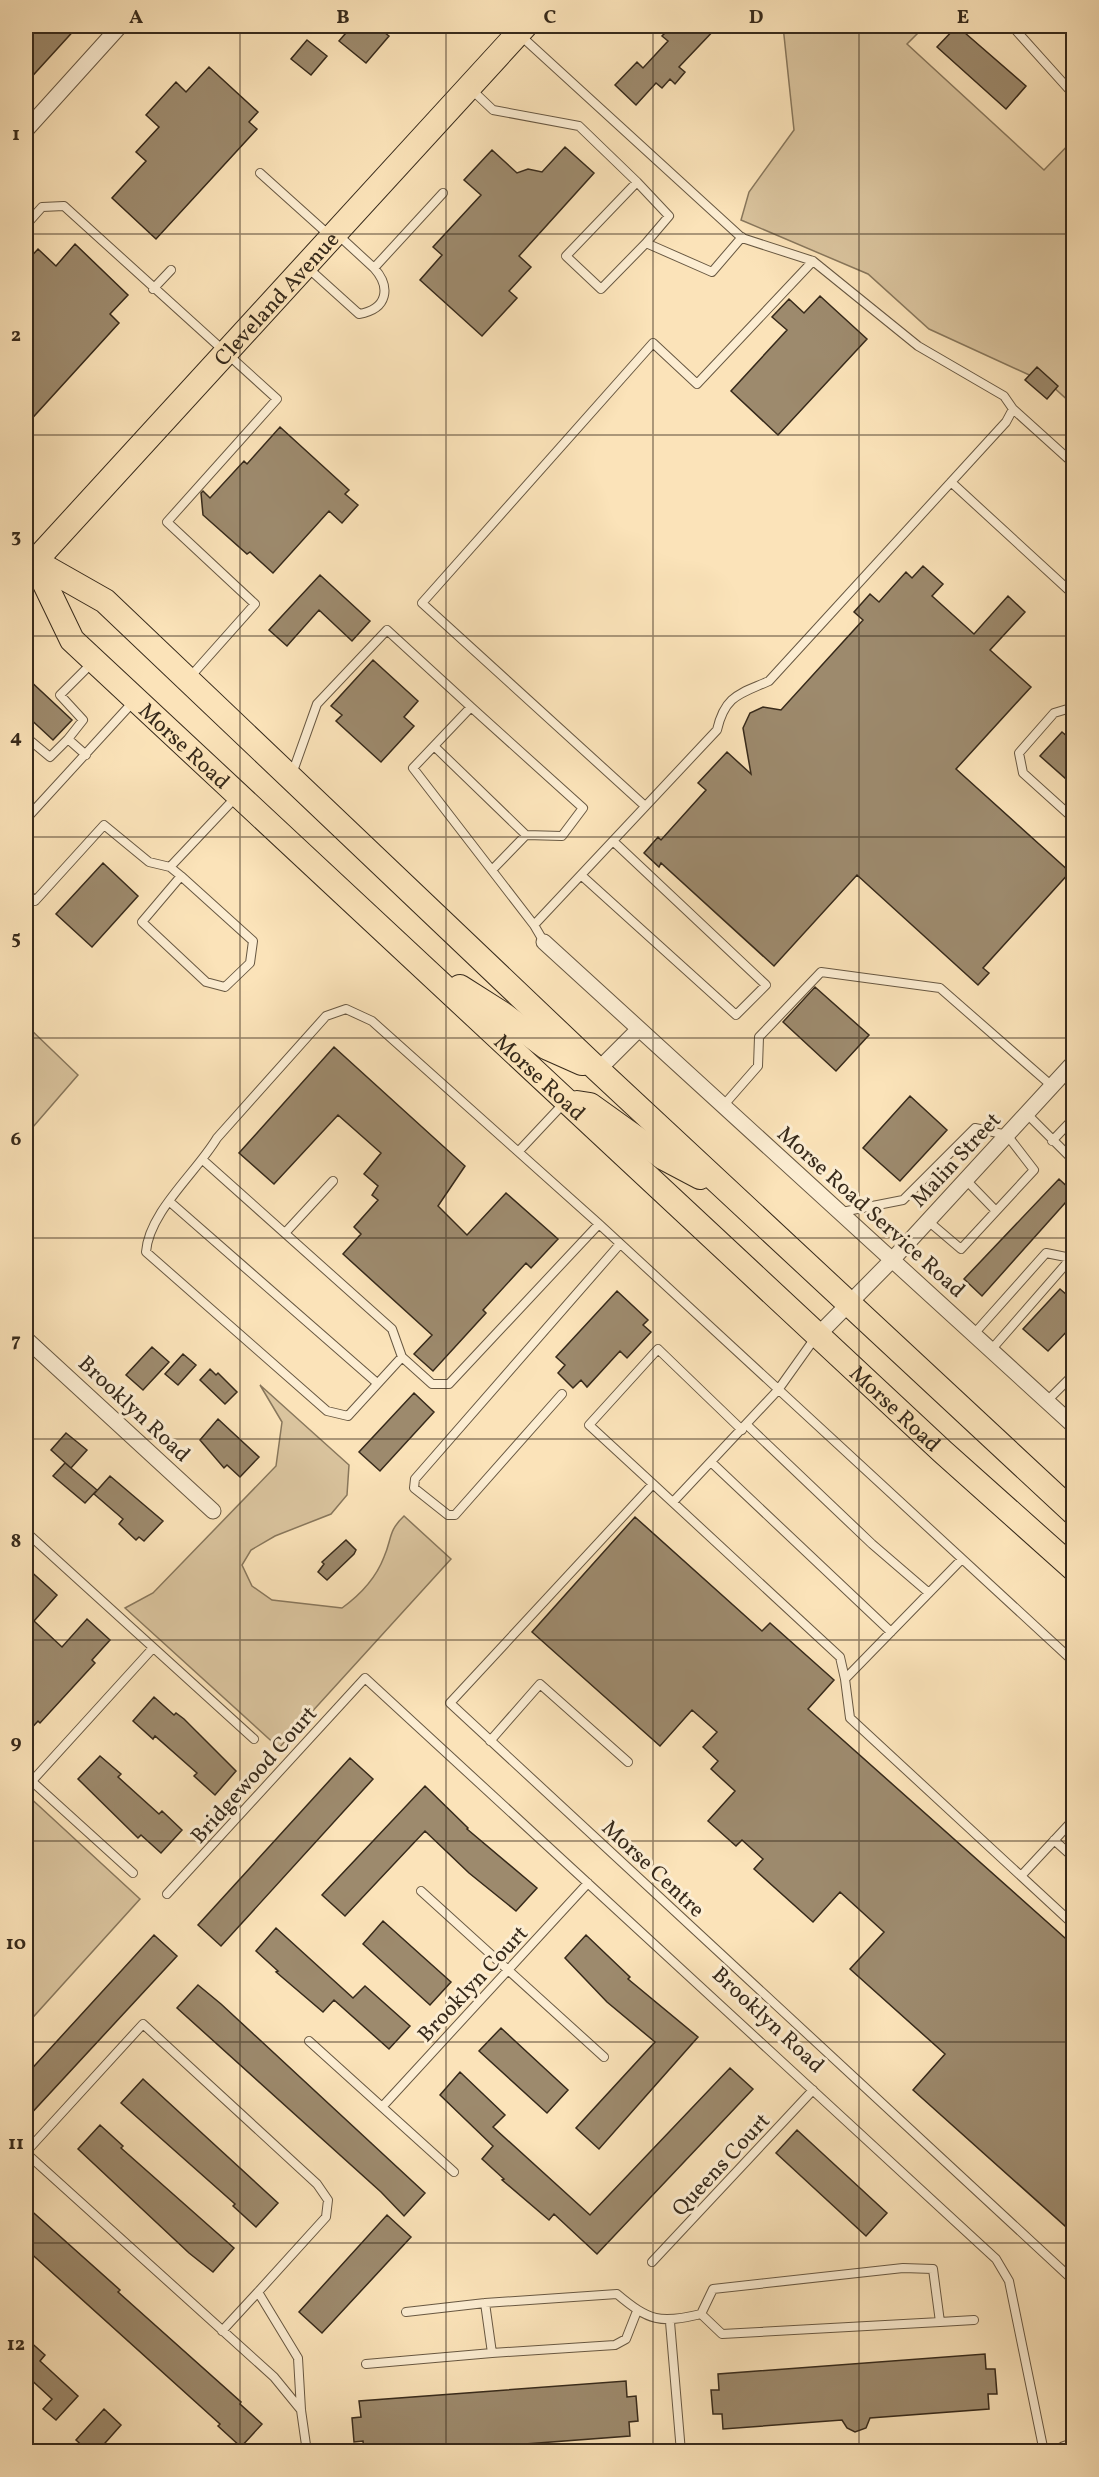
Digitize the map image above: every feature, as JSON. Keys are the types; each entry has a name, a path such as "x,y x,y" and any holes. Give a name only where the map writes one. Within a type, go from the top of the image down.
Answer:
{"main road":[{"name":"Cleveland Avenue","path":"28,561 225,355 522,29"},
{"name":"Morse Road","path":"28,561 72,640 565,1102 1074,1569"},
{"name":"Morse Road","path":"28,561 105,601 846,1304 1074,1513"},
{"path":"403,949 504,1015 546,1047 598,1070"},
{"path":"565,1102 590,1105 663,1158 728,1192"}],"street":[{"path":"26,130 120,26"},
{"name":"Morse Road Service Road","path":"544,942 1074,1426"},
{"path":"598,1070 639,1029"},
{"name":"Malin Street","path":"818,1335 846,1304 892,1260 1074,1062"},
{"name":"Brooklyn Road","path":"26,1339 213,1511"},
{"path":"1065,2451 1074,2449"}],"lane":[{"path":"1012,26 1074,95"},
{"path":"522,29 742,237 813,261 918,346 1004,396 1014,409 1074,464"},
{"path":"469,87 493,110 579,126 637,182 669,216 601,289 566,256 637,182"},
{"path":"260,173 374,268 385,283 387,291 382,300 368,312 359,314 306,266"},
{"path":"374,268 443,193"},
{"path":"26,225 42,207 64,206 225,355 277,399 167,522 255,604 188,679"},
{"path":"646,243 712,272 742,237"},
{"path":"645,806 422,603 653,343 697,384 813,261"},
{"path":"153,289 171,270"},
{"path":"534,925 717,730 720,716 735,695 768,681 1006,422 1014,409"},
{"path":"951,482 1074,595"},
{"path":"291,777 317,704 387,630 583,808 562,836 526,835 434,746"},
{"path":"26,737 50,757 68,739 83,720 60,695 94,660"},
{"path":"26,819 136,700"},
{"path":"471,707 413,768 534,925 544,942"},
{"path":"1074,707 1054,713 1018,753 1023,773 1074,819"},
{"path":"68,739 86,755"},
{"path":"170,867 237,795"},
{"path":"26,892 35,901 104,825 149,862 170,867 181,876 253,941 250,963 225,987 206,982 142,922 181,876"},
{"path":"492,870 526,835"},
{"path":"581,875 736,1016 766,985 613,841"},
{"path":"723,1106 758,1066 759,1037 821,972 940,988 1052,1086"},
{"path":"402,1357 348,1416 327,1411 146,1252 147,1235 170,1202 204,1161 217,1138 326,1017 346,1010 372,1021 519,1151 1074,1662"},
{"path":"519,1151 565,1102"},
{"path":"1027,1114 1074,1161"},
{"path":"1052,1141 1074,1118"},
{"path":"840,1212 903,1200 975,1128 1007,1135 1034,1170 961,1249 928,1221"},
{"path":"204,1161 392,1329 402,1357 432,1384 448,1384 599,1224"},
{"path":"966,1180 996,1211"},
{"path":"285,1233 333,1181"},
{"path":"170,1202 377,1383"},
{"path":"562,1394 455,1515 448,1515 414,1488 416,1479 620,1244"},
{"path":"973,1335 1046,1253 1072,1257"},
{"path":"991,1350 1072,1257"},
{"path":"673,1502 778,1390 818,1335"},
{"path":"929,1593 658,1349 589,1425 840,1657 850,1718 1074,1925"},
{"path":"1047,1401 1074,1374"},
{"path":"711,1462 891,1632"},
{"name":"Morse Centre","path":"653,1484 450,1703 1074,2281"},
{"path":"26,1532 254,1739"},
{"path":"845,1679 962,1559"},
{"path":"133,1874 29,1778 153,1648"},
{"name":"Brooklyn Road","path":"365,1678 996,2259 1009,2281 1044,2451"},
{"name":"Bridgewood Court","path":"167,1894 365,1678"},
{"path":"490,1741 540,1684 628,1762"},
{"path":"1021,1876 1074,1819"},
{"path":"1054,1840 1074,1858"},
{"name":"Brooklyn Court","path":"382,2107 588,1883"},
{"path":"421,1891 604,2057"},
{"path":"222,2331 326,2217 328,2200 317,2184 143,2024 26,2152 222,2331 274,2377 301,2410"},
{"path":"309,2041 454,2172"},
{"name":"Queens Court","path":"652,2262 813,2090"},
{"path":"406,2312 485,2303 617,2294 637,2311 670,2322 701,2314 713,2289 913,2269 933,2269 940,2322"},
{"path":"258,2292 298,2358 301,2410 307,2451"},
{"path":"485,2303 492,2353"},
{"path":"366,2364 615,2345 626,2338 637,2311"},
{"path":"701,2314 722,2334 974,2320"},
{"path":"670,2322 681,2451"}],"shaded area":[{"path":"783,26 925,26 907,44 1044,170 1073,140 1073,405 1051,385 929,329 868,274 741,220 749,192 794,130"},
{"path":"26,1025 78,1075 26,1135"},
{"path":"260,1385 349,1465 347,1495 331,1514 275,1536 251,1550 242,1565 252,1586 272,1600 342,1608 355,1598 372,1579 381,1565 393,1531 404,1516 451,1559 279,1748 125,1608 153,1593 276,1466 282,1422"},
{"path":"26,1794 140,1899 26,2025"}],"building":[{"path":"32,26 78,26 26,83 26,33"},
{"path":"352,26 376,26 389,36 366,63 339,41"},
{"path":"672,26 718,26 679,67 685,72 675,84 670,79 662,88 656,83 636,105 615,85 637,62 643,68 668,41 662,36"},
{"path":"957,26 1026,86 1006,109 937,47"},
{"path":"307,40 327,56 311,75 291,59"},
{"path":"209,67 258,112 249,122 257,129 156,239 112,198 146,161 136,152 159,127 146,115 176,82 186,92"},
{"path":"565,147 594,173 519,256 531,267 509,291 517,298 482,336 420,280 442,255 433,247 481,195 464,180 492,150 517,173 528,169 542,172"},
{"path":"75,244 128,295 110,314 119,323 26,425 26,262 38,249 56,266"},
{"path":"820,296 867,339 778,435 731,391 787,330 772,317 789,299 804,313"},
{"path":"1037,367 1058,386 1047,399 1025,380"},
{"path":"280,427 349,490 345,494 358,505 342,523 329,511 273,573 250,552 247,554 203,515 201,493 203,491 210,498 244,461 247,464"},
{"path":"923,566 943,584 932,596 974,634 1008,596 1025,612 990,650 1031,687 956,769 1070,872 983,968 989,973 978,985 857,875 774,966 661,863 659,867 644,853 658,837 661,840 706,790 698,783 727,752 751,774 743,728 750,713 763,707 781,710 863,620 854,612 870,594 879,602 906,572 912,578"},
{"path":"320,575 370,621 352,641 319,610 287,646 269,630"},
{"path":"373,660 418,701 404,717 414,726 381,762 336,721 342,715 331,706"},
{"path":"26,677 72,720 53,740 26,715"},
{"path":"1062,732 1074,742 1074,786 1040,756"},
{"path":"103,863 138,896 92,947 56,914"},
{"path":"815,987 869,1035 836,1071 783,1022"},
{"path":"334,1047 465,1166 438,1206 467,1235 506,1193 558,1239 531,1268 526,1263 483,1310 486,1313 433,1371 414,1354 432,1335 343,1254 361,1234 354,1227 378,1200 372,1195 378,1186 364,1174 381,1153 338,1115 274,1184 239,1153"},
{"path":"910,1096 947,1130 900,1181 863,1148"},
{"path":"1059,1179 1074,1193 982,1296 964,1279"},
{"path":"1060,1289 1074,1301 1074,1324 1048,1351 1023,1329"},
{"path":"617,1291 648,1320 643,1325 651,1332 627,1358 620,1351 587,1387 581,1380 573,1388 558,1373 565,1365 556,1357"},
{"path":"152,1347 169,1362 143,1390 126,1375"},
{"path":"183,1354 196,1365 178,1385 165,1374"},
{"path":"210,1369 216,1375 218,1373 237,1392 225,1404 200,1380"},
{"path":"414,1393 434,1412 380,1471 359,1452"},
{"path":"218,1419 259,1457 240,1477 227,1465 224,1468 200,1440"},
{"path":"66,1433 87,1450 71,1468 51,1450"},
{"path":"65,1463 97,1490 85,1503 53,1476"},
{"path":"110,1476 163,1521 144,1541 139,1537 136,1540 119,1524 123,1519 94,1494"},
{"path":"635,1517 762,1631 770,1623 834,1680 808,1709 1074,1946 1074,2234 913,2090 945,2054 850,1969 884,1932 840,1892 813,1922 754,1869 763,1859 742,1840 736,1846 708,1821 735,1791 711,1769 718,1761 703,1747 717,1732 692,1710 660,1746 532,1632"},
{"path":"346,1540 356,1550 327,1580 318,1572 324,1564 322,1562"},
{"path":"26,1567 57,1595 34,1621 62,1647 87,1619 110,1640 92,1660 95,1663 40,1723 38,1721 26,1734"},
{"path":"154,1697 174,1715 176,1713 184,1719 236,1771 215,1795 194,1776 197,1773 155,1736 153,1739 133,1721"},
{"path":"100,1756 121,1774 118,1777 159,1814 162,1811 182,1830 161,1853 141,1835 138,1838 78,1779"},
{"path":"350,1758 373,1779 221,1946 198,1925"},
{"path":"425,1786 467,1829 537,1888 516,1911 469,1873 425,1831 345,1916 322,1895"},
{"path":"383,1921 451,1982 430,2005 363,1944"},
{"path":"276,1928 353,1998 365,1986 410,2026 389,2049 334,2000 323,2012 276,1972 278,1971 256,1951"},
{"path":"154,1935 177,1956 26,2119 26,2075"},
{"path":"586,1935 630,1977 628,1979 698,2037 599,2149 576,2128 655,2042 607,2002 565,1958"},
{"path":"198,1985 425,2193 404,2216 381,2192 177,2008"},
{"path":"501,2028 568,2090 547,2113 479,2051"},
{"path":"730,2068 753,2089 597,2254 554,2214 549,2220 502,2180 504,2179 482,2159 493,2146 440,2095 460,2072 505,2115 493,2127 590,2215"},
{"path":"143,2079 278,2203 256,2227 233,2206 235,2204 121,2103"},
{"path":"100,2125 123,2146 121,2148 234,2248 213,2272 189,2253 78,2149"},
{"path":"797,2130 887,2213 866,2236 776,2153"},
{"path":"26,2206 120,2290 118,2292 241,2402 240,2404 262,2424 241,2447 218,2426 220,2424 26,2249"},
{"path":"387,2215 411,2237 322,2333 299,2312"},
{"path":"26,2338 45,2355 40,2361 78,2396 56,2420 43,2409 52,2399 27,2376 26,2378"},
{"path":"985,2354 986,2369 995,2369 997,2394 988,2394 989,2409 870,2418 866,2428 855,2432 847,2428 842,2420 723,2429 722,2414 713,2414 711,2390 719,2390 718,2374"},
{"path":"626,2381 627,2397 636,2396 638,2421 629,2422 630,2436 512,2445 509,2451 485,2451 485,2447 428,2451 364,2451 363,2441 354,2442 352,2418 361,2417 359,2401"},
{"path":"104,2409 121,2425 98,2451 88,2451 76,2440"}]}
